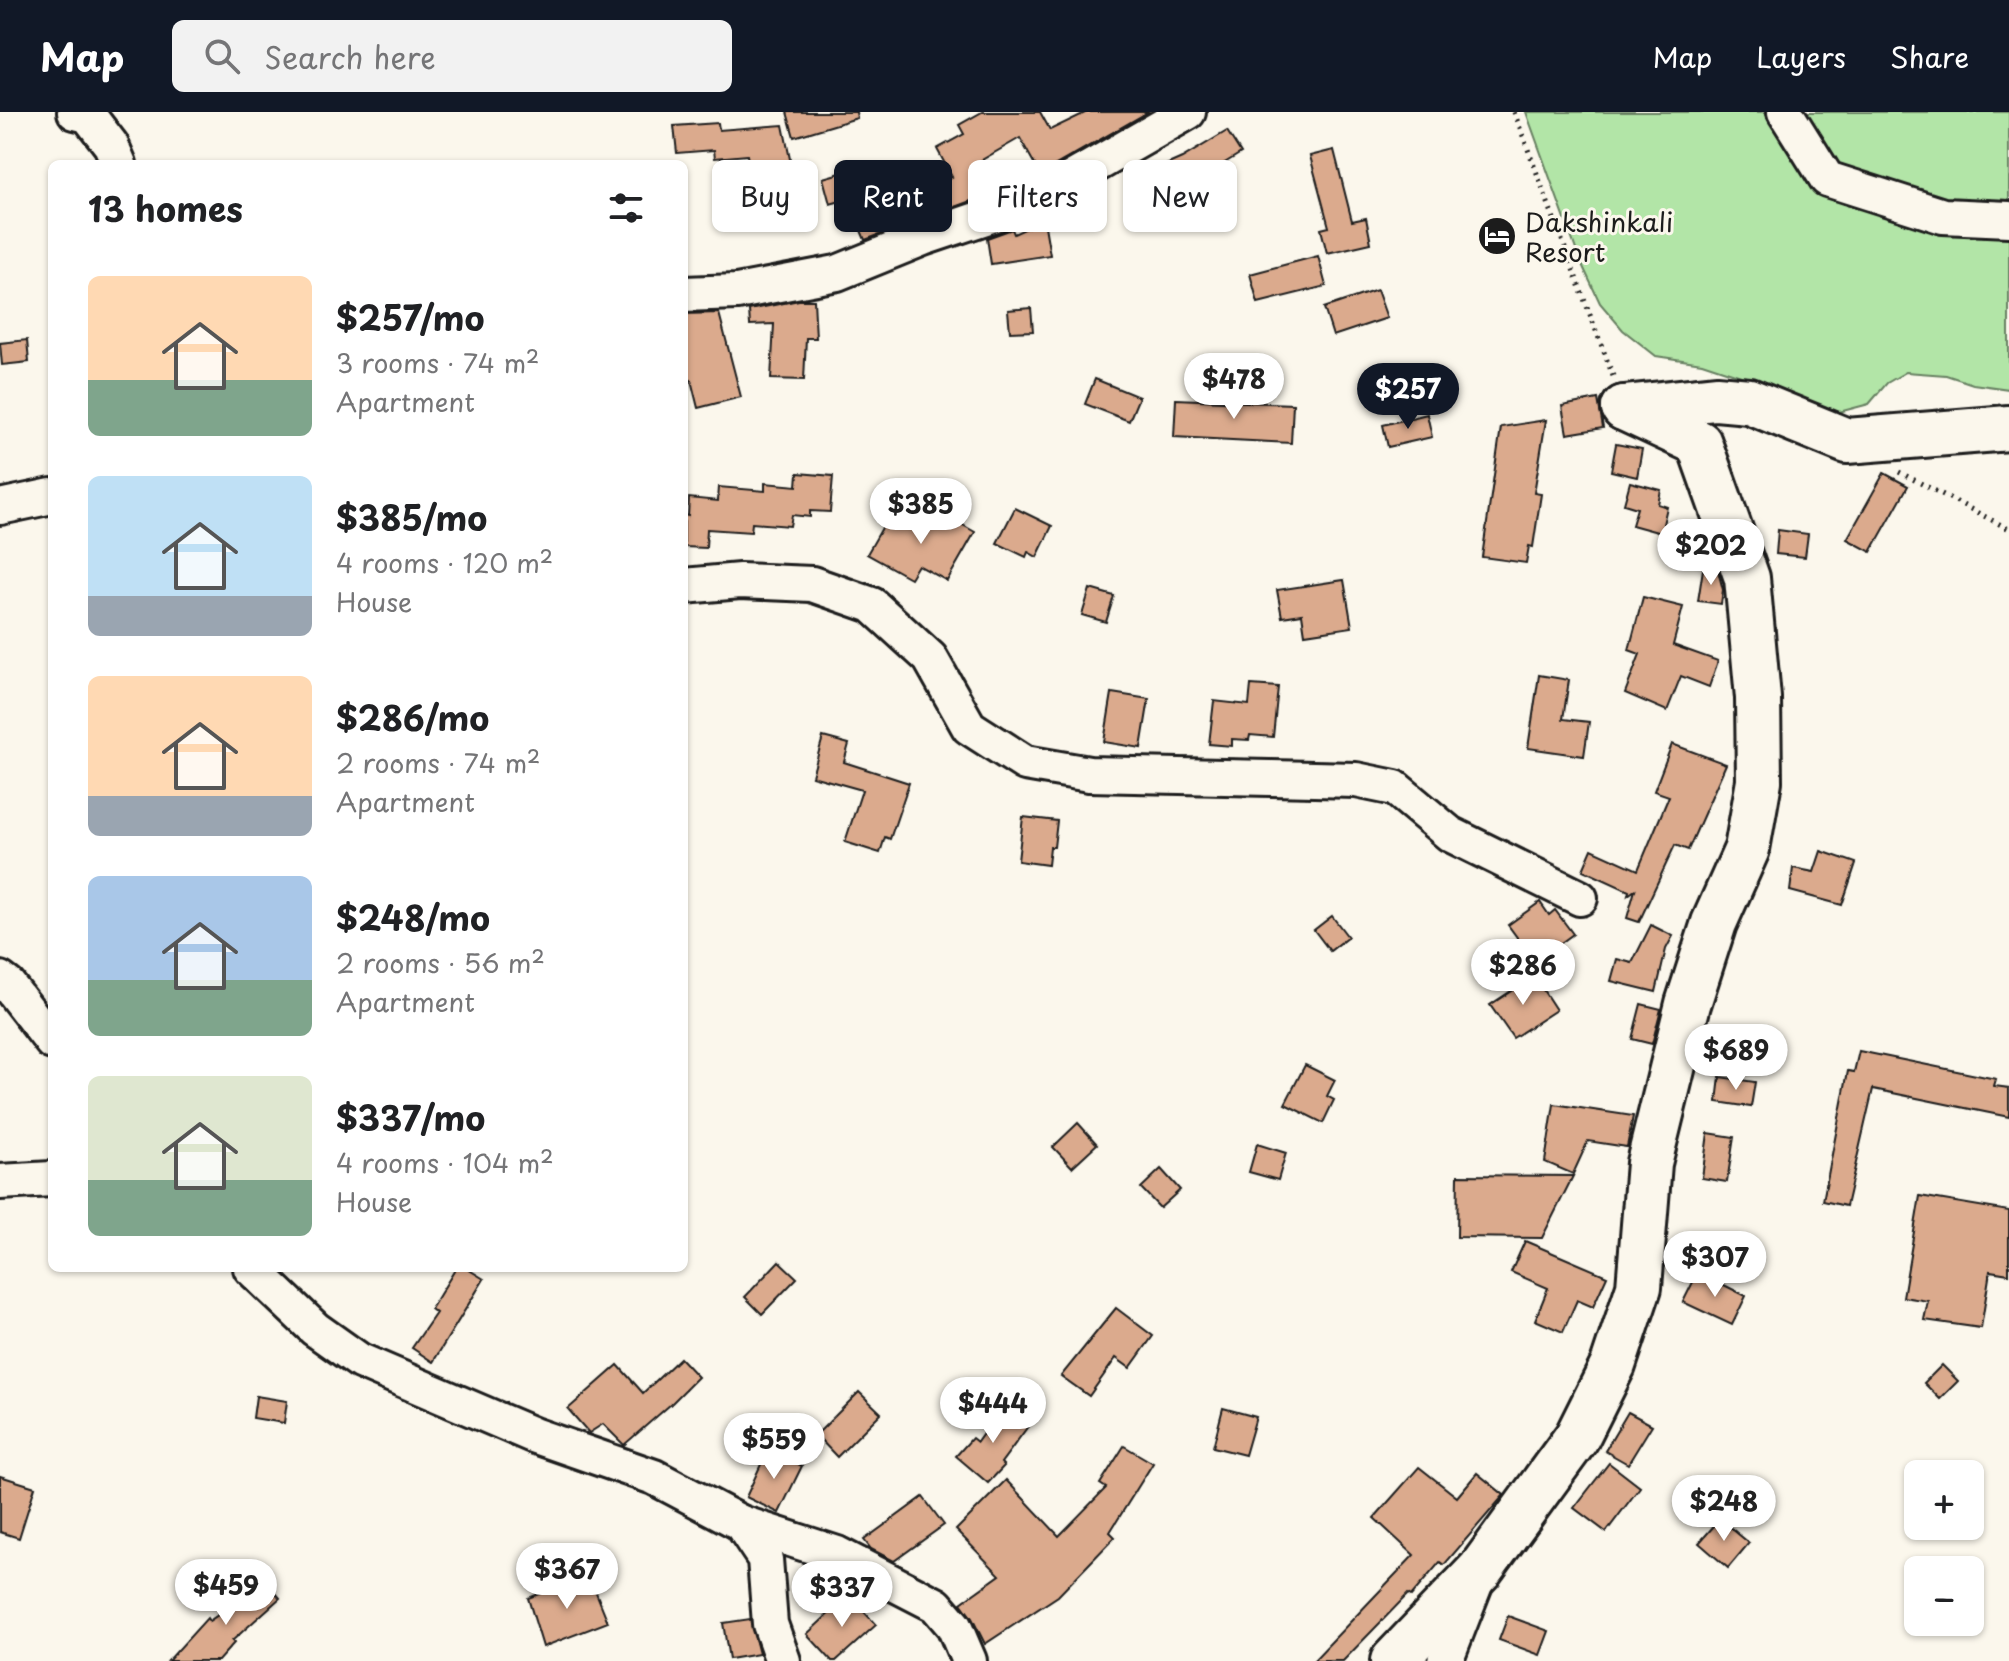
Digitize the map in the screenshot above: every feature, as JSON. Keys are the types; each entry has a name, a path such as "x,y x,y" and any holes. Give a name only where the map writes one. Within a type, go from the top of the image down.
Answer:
{"main road":[{"path":"1624,408 1716,398 1749,401 1847,441 2009,428"},
{"path":"1393,1661 1480,1570 1577,1437 1613,1365 1639,1287 1649,1163 1688,1004 1714,923 1747,849 1759,781 1758,698 1747,578 1699,443 1624,408"}],"street":[{"path":"75,112 88,115 111,145 117,160"},
{"path":"688,294 737,292 837,273 923,238 1033,201 1188,112"},
{"path":"1785,112 1827,179 1943,216 2009,219"},
{"path":"0,507 48,497"},
{"path":"688,586 740,581 812,584 872,605 930,658 969,727 1025,763 1089,774 1356,780 1395,788 1450,834 1580,898"},
{"path":"0,979 48,1037"},
{"path":"0,1182 48,1179"},
{"path":"255,1272 315,1329 360,1361 533,1435 654,1477 741,1523 837,1554 936,1605 954,1626 969,1661"},
{"path":"741,1523 765,1559 770,1624 783,1661"},
{"path":"1445,1661 1480,1570"}],"path":[{"path":"1514,112 1624,408"},
{"path":"1893,469 2009,529"}],"green space":[{"path":"1526,112 2009,112 2009,389 1973,384 1946,375 1906,372 1887,383 1869,404 1839,412 1797,403 1750,379 1702,363 1656,356 1623,330 1600,303 1579,258"}],"building":[{"path":"787,112 856,112 857,118 794,137"},
{"path":"982,112 1040,112 1050,130 1087,112 1148,112 1064,160 1032,160 1020,138 982,160 968,160 968,202 952,208 952,160 943,160 937,149 964,134 959,125"},
{"path":"718,123 719,130 783,125 790,160 748,160 747,155 715,158 714,150 677,153 674,126"},
{"path":"1227,131 1241,153 1230,160 1177,160"},
{"path":"1334,150 1352,221 1366,218 1371,243 1327,253 1321,229 1329,227 1310,156"},
{"path":"834,175 834,203 830,204 823,178"},
{"path":"862,232 887,232 865,240"},
{"path":"1004,232 1046,232 1050,255 991,264 987,238"},
{"path":"1318,256 1326,286 1258,303 1250,274"},
{"path":"1377,290 1387,318 1333,336 1324,308"},
{"path":"814,300 816,338 806,338 804,380 771,379 774,324 750,325 749,310"},
{"path":"1031,308 1033,331 1010,332 1008,310"},
{"path":"719,313 741,397 698,408 691,380 688,381 688,314"},
{"path":"27,340 29,362 2,365 0,343"},
{"path":"1095,379 1139,397 1129,421 1085,404"},
{"path":"1176,399 1293,404 1291,443 1174,437"},
{"path":"1598,399 1603,428 1567,434 1562,406"},
{"path":"1427,414 1432,437 1388,447 1383,425"},
{"path":"1546,420 1534,493 1541,494 1533,547 1529,546 1526,563 1482,557 1501,427"},
{"path":"1616,444 1642,449 1637,477 1611,471"},
{"path":"798,473 833,476 830,512 810,511 810,517 792,515 790,526 752,523 751,532 707,529 706,548 688,547 689,498 718,501 719,487 765,491 765,483 797,486"},
{"path":"1884,473 1908,486 1871,552 1847,539"},
{"path":"1630,482 1661,490 1658,504 1667,507 1661,533 1632,525 1637,508 1624,504"},
{"path":"1015,508 1052,526 1037,557 1028,552 1026,557 997,543"},
{"path":"891,512 928,533 940,512 975,532 947,581 918,565 910,578 867,554"},
{"path":"1778,530 1808,534 1805,557 1776,554"},
{"path":"1703,569 1718,571 1723,590 1721,604 1698,601"},
{"path":"1344,580 1352,627 1305,634 1302,614 1282,617 1277,590"},
{"path":"1090,589 1114,596 1106,622 1082,615"},
{"path":"1643,597 1683,607 1673,645 1718,661 1709,687 1681,676 1667,711 1625,693 1640,654 1629,650"},
{"path":"1539,675 1569,680 1563,719 1589,722 1584,756 1528,748"},
{"path":"1251,685 1278,687 1273,737 1250,735 1249,740 1232,739 1232,746 1209,744 1214,701 1249,705"},
{"path":"1112,693 1149,699 1141,748 1104,742"},
{"path":"823,737 849,744 844,762 909,783 890,839 885,837 880,853 845,842 862,790 812,776"},
{"path":"1672,744 1726,764 1688,850 1675,845 1639,922 1627,918 1635,890 1628,895 1629,891 1583,870 1592,849 1638,870 1669,796 1654,791"},
{"path":"1023,817 1057,821 1048,865 1018,861"},
{"path":"1821,851 1856,863 1842,905 1790,891 1793,868 1814,872"},
{"path":"1540,902 1549,915 1555,910 1573,934 1535,962 1508,925"},
{"path":"1332,916 1348,937 1330,951 1314,930"},
{"path":"1651,925 1673,936 1666,949 1656,992 1611,981 1617,959 1632,963"},
{"path":"1534,976 1556,1010 1513,1038 1490,1005"},
{"path":"1641,1004 1661,1009 1652,1044 1632,1039"},
{"path":"1859,1051 1996,1079 1994,1086 2009,1088 2009,1117 1873,1089 1846,1206 1823,1201 1848,1071 1854,1072"},
{"path":"1305,1065 1335,1080 1327,1096 1334,1100 1323,1123 1285,1104"},
{"path":"1720,1077 1755,1082 1751,1107 1717,1102"},
{"path":"1554,1104 1633,1116 1627,1147 1588,1141 1573,1174 1545,1162"},
{"path":"1078,1123 1097,1144 1072,1167 1053,1147"},
{"path":"1708,1133 1734,1137 1727,1182 1702,1178"},
{"path":"1257,1144 1286,1153 1278,1180 1249,1172"},
{"path":"1161,1169 1180,1190 1160,1208 1141,1188"},
{"path":"1458,1175 1573,1176 1542,1238 1457,1237"},
{"path":"1920,1196 2009,1211 2009,1274 1990,1271 1981,1328 1924,1320 1928,1301 1903,1297"},
{"path":"1525,1241 1607,1276 1593,1307 1577,1300 1563,1332 1535,1320 1548,1288 1511,1272"},
{"path":"779,1261 797,1278 762,1314 745,1297"},
{"path":"454,1272 473,1272 484,1279 433,1362 412,1348 436,1313 431,1309"},
{"path":"1698,1272 1746,1296 1732,1325 1683,1302"},
{"path":"1116,1308 1153,1336 1130,1368 1116,1358 1089,1396 1061,1376"},
{"path":"680,1358 698,1377 624,1445 603,1424 589,1433 568,1409 618,1365 643,1393"},
{"path":"1942,1365 1958,1381 1940,1399 1924,1383"},
{"path":"859,1392 881,1413 837,1457 816,1435"},
{"path":"256,1396 287,1401 284,1423 253,1418"},
{"path":"1003,1406 1029,1425 1001,1463 1004,1466 988,1483 956,1456 972,1438 977,1442"},
{"path":"1223,1408 1256,1417 1245,1455 1213,1447"},
{"path":"1628,1412 1652,1425 1628,1464 1605,1451"},
{"path":"1124,1446 1153,1463 1110,1532 1115,1537 1058,1596 985,1644 961,1603 1000,1575 956,1530 1006,1480 1059,1536 1106,1488 1100,1484"},
{"path":"768,1449 802,1466 779,1513 746,1497"},
{"path":"1609,1463 1640,1487 1606,1532 1574,1508"},
{"path":"1419,1467 1457,1497 1477,1473 1504,1495 1444,1565 1440,1562 1411,1596 1408,1594 1343,1661 1313,1661 1414,1555 1374,1518"},
{"path":"0,1476 35,1487 19,1538 0,1532"},
{"path":"923,1497 944,1525 894,1561 871,1549 864,1540"},
{"path":"1720,1519 1749,1543 1728,1568 1699,1543"},
{"path":"589,1575 608,1622 543,1647 528,1598"},
{"path":"264,1579 280,1598 232,1641 234,1643 218,1661 168,1661 207,1618 209,1621 240,1600"},
{"path":"849,1595 876,1625 836,1661 832,1661 807,1634"},
{"path":"1508,1616 1549,1631 1540,1655 1499,1640"},
{"path":"750,1619 759,1654 729,1659 723,1623"}],"place":[{"name":"Dakshinkali Resort","path":"1497,236"}]}
